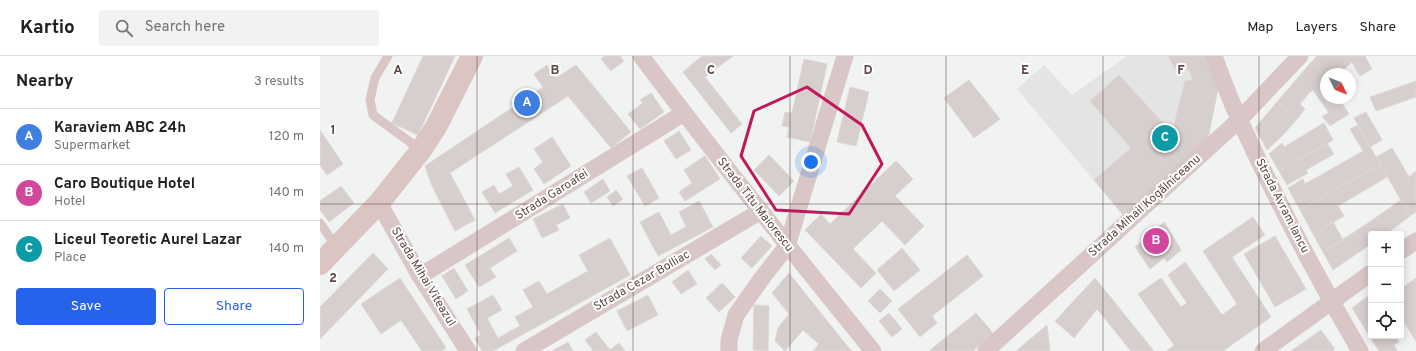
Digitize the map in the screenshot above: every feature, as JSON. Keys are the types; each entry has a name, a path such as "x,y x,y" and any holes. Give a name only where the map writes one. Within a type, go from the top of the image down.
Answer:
{"main road":[{"path":"320,264 379,203 421,150 436,128 472,56"}],"street":[{"name":"Strada Titu Maiorescu","path":"641,56 787,246 873,351"},
{"path":"729,351 729,340 736,315 787,246 845,56"},
{"name":"Strada Avram Iancu","path":"1214,56 1239,120 1268,180 1331,301 1360,351"},
{"name":"Strada Mihail Kogălniceanu","path":"986,351 1239,120 1300,56"},
{"name":"Strada Garoafei","path":"420,276 684,113"},
{"name":"Strada Mihai Viteazul","path":"379,203 420,276 468,351"},
{"name":"Strada Cezar Bolliac","path":"524,351 761,211"},
{"path":"1404,249 1416,240"},
{"path":"1263,351 1368,275"}],"lane":[{"path":"388,56 374,78 370,100 373,115 421,150"},
{"path":"320,223 336,246"}],"highlighted area":[{"path":"807,87 862,125 882,164 849,214 776,210 741,156 754,111"}],"shaded area":[{"path":"1127,56 1207,56 1219,84 1207,144 1124,216 1017,89 1044,65 1072,95"}],"building":[{"path":"423,56 455,56 418,135 392,123"},
{"path":"604,56 620,56 624,61 611,71 601,59"},
{"path":"702,56 733,56 705,77 742,124 731,133 683,72"},
{"path":"1168,56 1207,56 1219,84 1207,144 1124,216 1094,180 1131,148 1090,101 1119,75 1172,133 1185,81 1193,80 1184,64 1175,69"},
{"path":"1317,56 1365,56 1372,69 1360,76 1352,62 1345,68 1320,68 1320,71 1313,60"},
{"path":"804,59 827,64 810,142 787,137 789,127 782,126 785,112 792,113"},
{"path":"1313,60 1320,71 1320,100 1313,90 1310,92 1300,104 1305,109 1297,119 1277,102"},
{"path":"547,65 556,78 576,65 631,132 611,148 568,96 450,173 475,220 455,231 432,186 425,166 543,87 534,74"},
{"path":"969,80 1000,119 974,138 944,98"},
{"path":"1416,81 1416,97 1376,111 1370,97"},
{"path":"850,87 869,92 856,146 837,142"},
{"path":"651,93 664,112 640,129 628,114 643,103 640,100"},
{"path":"1277,102 1297,119 1267,150 1255,128"},
{"path":"1323,104 1343,104 1349,114 1330,126 1322,116 1329,113"},
{"path":"1366,112 1382,140 1370,147 1354,118"},
{"path":"1324,123 1333,140 1279,171 1269,154 1282,143 1284,147"},
{"path":"1358,125 1380,164 1300,210 1288,188 1303,179 1305,184 1363,151 1350,129"},
{"path":"320,130 343,164 327,175 320,165"},
{"path":"679,131 691,150 676,159 664,141"},
{"path":"552,137 571,166 544,184 534,169 543,162 534,149"},
{"path":"1327,143 1334,154 1306,170 1308,173 1287,185 1279,171"},
{"path":"1392,148 1409,177 1416,171 1416,212 1410,216 1376,157"},
{"path":"769,155 794,181 779,196 754,170"},
{"path":"705,156 720,179 685,201 679,192 692,183 684,170"},
{"path":"896,161 913,179 895,196 924,226 905,245 882,221 853,249 876,273 861,288 805,230 821,214 830,224"},
{"path":"1380,164 1387,177 1338,206 1344,216 1313,234 1300,210"},
{"path":"519,167 533,190 495,213 482,192 494,185 499,194 513,186 506,174"},
{"path":"642,168 659,198 645,206 627,176"},
{"path":"603,179 610,191 591,203 584,192"},
{"path":"341,186 354,203 329,222 320,210 320,201"},
{"path":"616,190 623,199 613,206 607,197"},
{"path":"1401,200 1410,216 1390,231 1369,231 1365,225"},
{"path":"699,201 713,227 658,256 640,222 659,212 671,235 686,227 679,212"},
{"path":"563,204 570,218 556,225 559,230 542,238 533,219"},
{"path":"1253,217 1265,235 1232,257 1271,317 1223,351 1167,351 1174,345 1138,294 1161,278 1181,307 1187,303 1168,275 1185,262 1222,315 1237,304 1203,251"},
{"path":"1164,222 1181,250 1167,262 1164,258 1150,269 1135,247"},
{"path":"1333,222 1343,240 1323,252 1313,234"},
{"path":"1365,225 1369,231 1368,246 1333,270 1323,252"},
{"path":"761,236 772,246 752,268 741,258"},
{"path":"1275,236 1306,289 1275,307 1244,254"},
{"path":"509,238 517,251 490,268 496,277 479,287 465,265"},
{"path":"610,238 630,275 493,351 482,351 475,338 481,335 467,309 493,295 502,310 487,318 498,338 520,326 515,317 533,307 523,290 539,281 547,294 588,271 579,255"},
{"path":"902,248 920,270 894,291 877,270"},
{"path":"373,253 388,269 320,339 320,307"},
{"path":"711,254 721,265 715,270 705,259"},
{"path":"967,255 983,276 932,316 937,323 920,337 898,309"},
{"path":"454,268 468,291 456,299 442,276"},
{"path":"688,270 697,284 681,294 672,282"},
{"path":"789,273 852,351 813,351 819,344 803,330 785,351 775,341 778,328 789,314 772,293"},
{"path":"400,278 446,348 441,351 422,351 401,320 381,334 361,304"},
{"path":"1095,278 1154,351 1131,351 1097,309 1074,338 1055,321"},
{"path":"1416,278 1416,341 1404,322 1404,287"},
{"path":"722,283 735,297 719,312 706,298"},
{"path":"880,289 892,301 880,313 868,301"},
{"path":"648,295 658,315 627,331 617,311"},
{"path":"1368,296 1368,333 1352,308"},
{"path":"754,305 769,306 768,351 753,350"},
{"path":"889,313 902,329 892,337 879,321"},
{"path":"976,313 994,334 973,351 929,351"},
{"path":"1047,325 1050,351 1016,351"},
{"path":"1321,330 1335,349 1332,351 1291,351"},
{"path":"596,332 610,350 619,343 625,351 591,351 593,350 585,340"},
{"path":"1371,339 1397,339 1399,342 1394,345 1397,351 1379,351"},
{"path":"568,342 573,351 552,351"}],"place":[{"name":"Karaviem ABC 24h","path":"527,103"},
{"name":"Liceul Teoretic Aurel Lazar","path":"1165,138"},
{"name":"Caro Boutique Hotel","path":"1156,241"}]}
